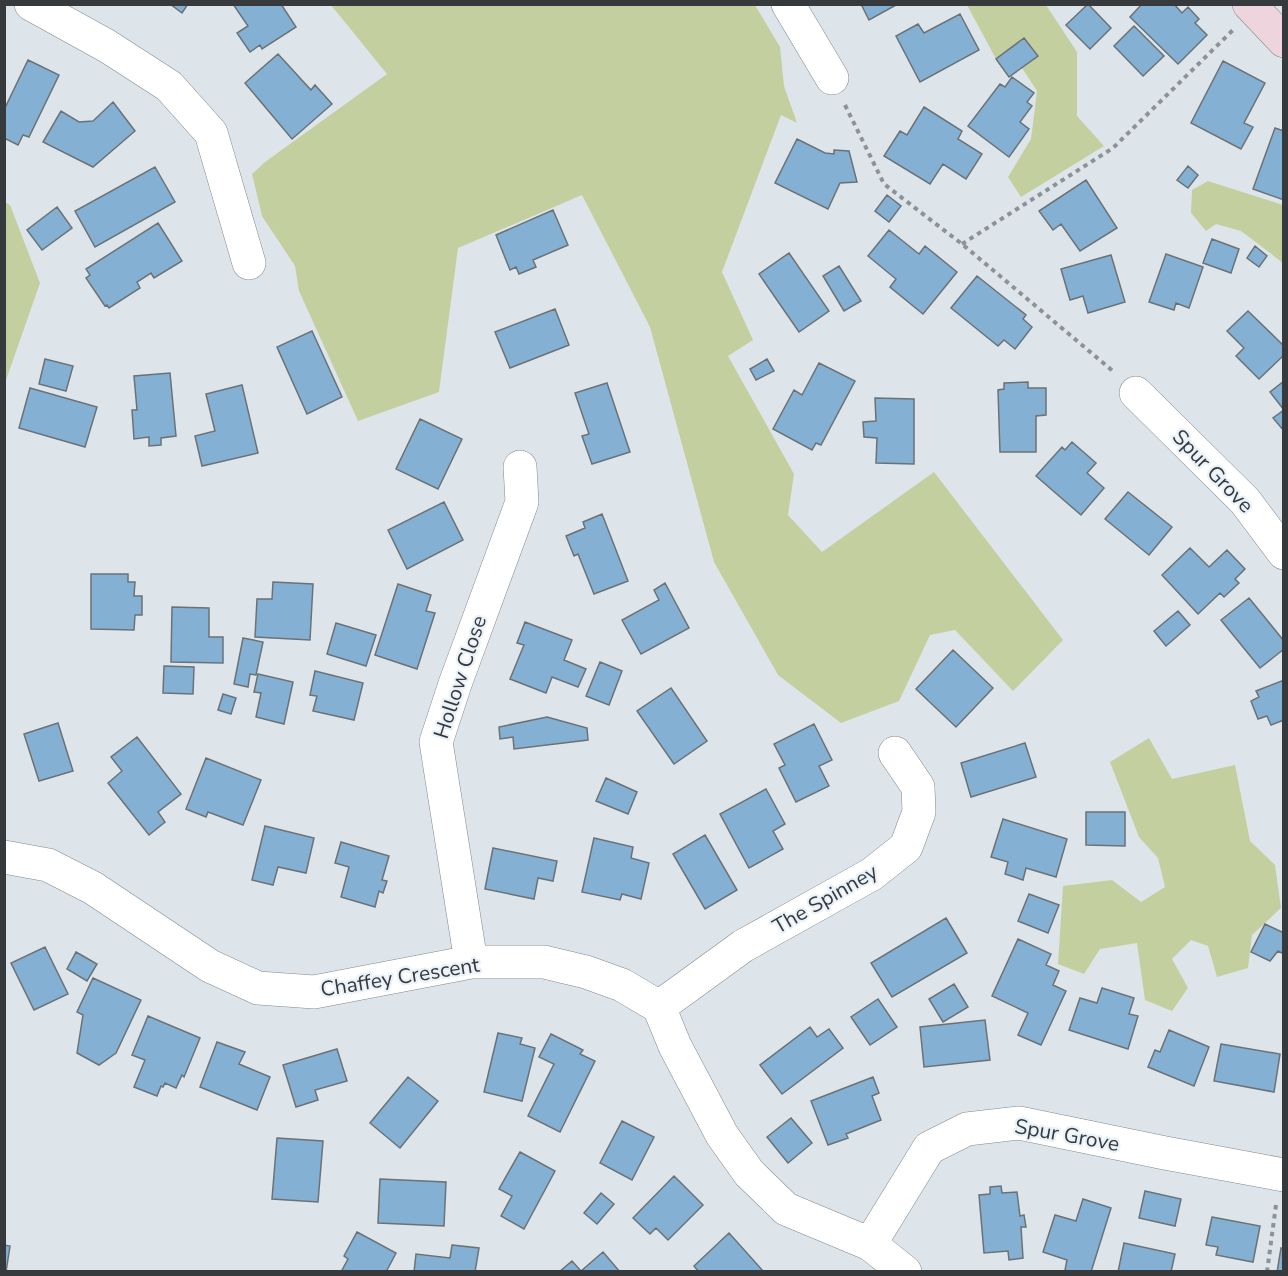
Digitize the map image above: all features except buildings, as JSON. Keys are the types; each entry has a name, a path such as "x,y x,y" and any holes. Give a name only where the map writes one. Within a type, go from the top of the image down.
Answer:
{"street":[{"path":"31,4 107,46 169,86 211,133 249,263"},
{"path":"788,4 832,78"},
{"path":"1251,7 1284,40"},
{"name":"Spur Grove","path":"1136,393 1245,501 1284,553"},
{"name":"Hollow Close","path":"471,963 436,742 522,502 520,467"},
{"name":"The Spinney","path":"659,1007 743,946 872,874 906,847 919,812 918,787 895,753"},
{"name":"Chaffey Crescent","path":"4,857 48,865 93,888 210,966 258,988 314,992 471,963 544,962 586,972 622,985 659,1007"},
{"path":"659,1007 675,1046 722,1135 749,1173 786,1209 870,1244 905,1272"},
{"name":"Spur Grove","path":"870,1244 929,1148 967,1129 1019,1123 1282,1175"}],"path":[{"path":"962,244 1113,148 1251,7"},
{"path":"832,78 884,184 962,244 1098,357 1136,393"},
{"path":"1267,1272 1282,1175"}],"green space":[{"path":"331,5 755,5 780,47 784,86 797,123 781,115 722,272 753,340 728,356 794,474 788,515 822,552 934,472 1063,640 1013,691 955,630 930,635 899,701 841,723 778,675 714,562 650,327 582,195 458,248 439,392 358,421 299,291 295,266 262,216 252,174 265,162 387,74"},
{"path":"967,5 1046,5 1077,52 1077,116 1104,146 1021,197 1008,177 1031,139 1037,91 1022,68 1037,56 1024,38 996,59"},
{"path":"1208,181 1283,205 1283,263 1241,231 1216,224 1206,231 1191,213 1192,190"},
{"path":"5,202 10,205 40,283 5,383"},
{"path":"1149,738 1172,779 1235,765 1250,841 1275,865 1281,908 1252,935 1248,968 1217,977 1208,946 1191,940 1172,959 1188,988 1172,1011 1145,1000 1137,943 1100,949 1084,974 1058,964 1063,886 1112,880 1141,902 1165,887 1158,858 1139,837 1110,762"}]}
